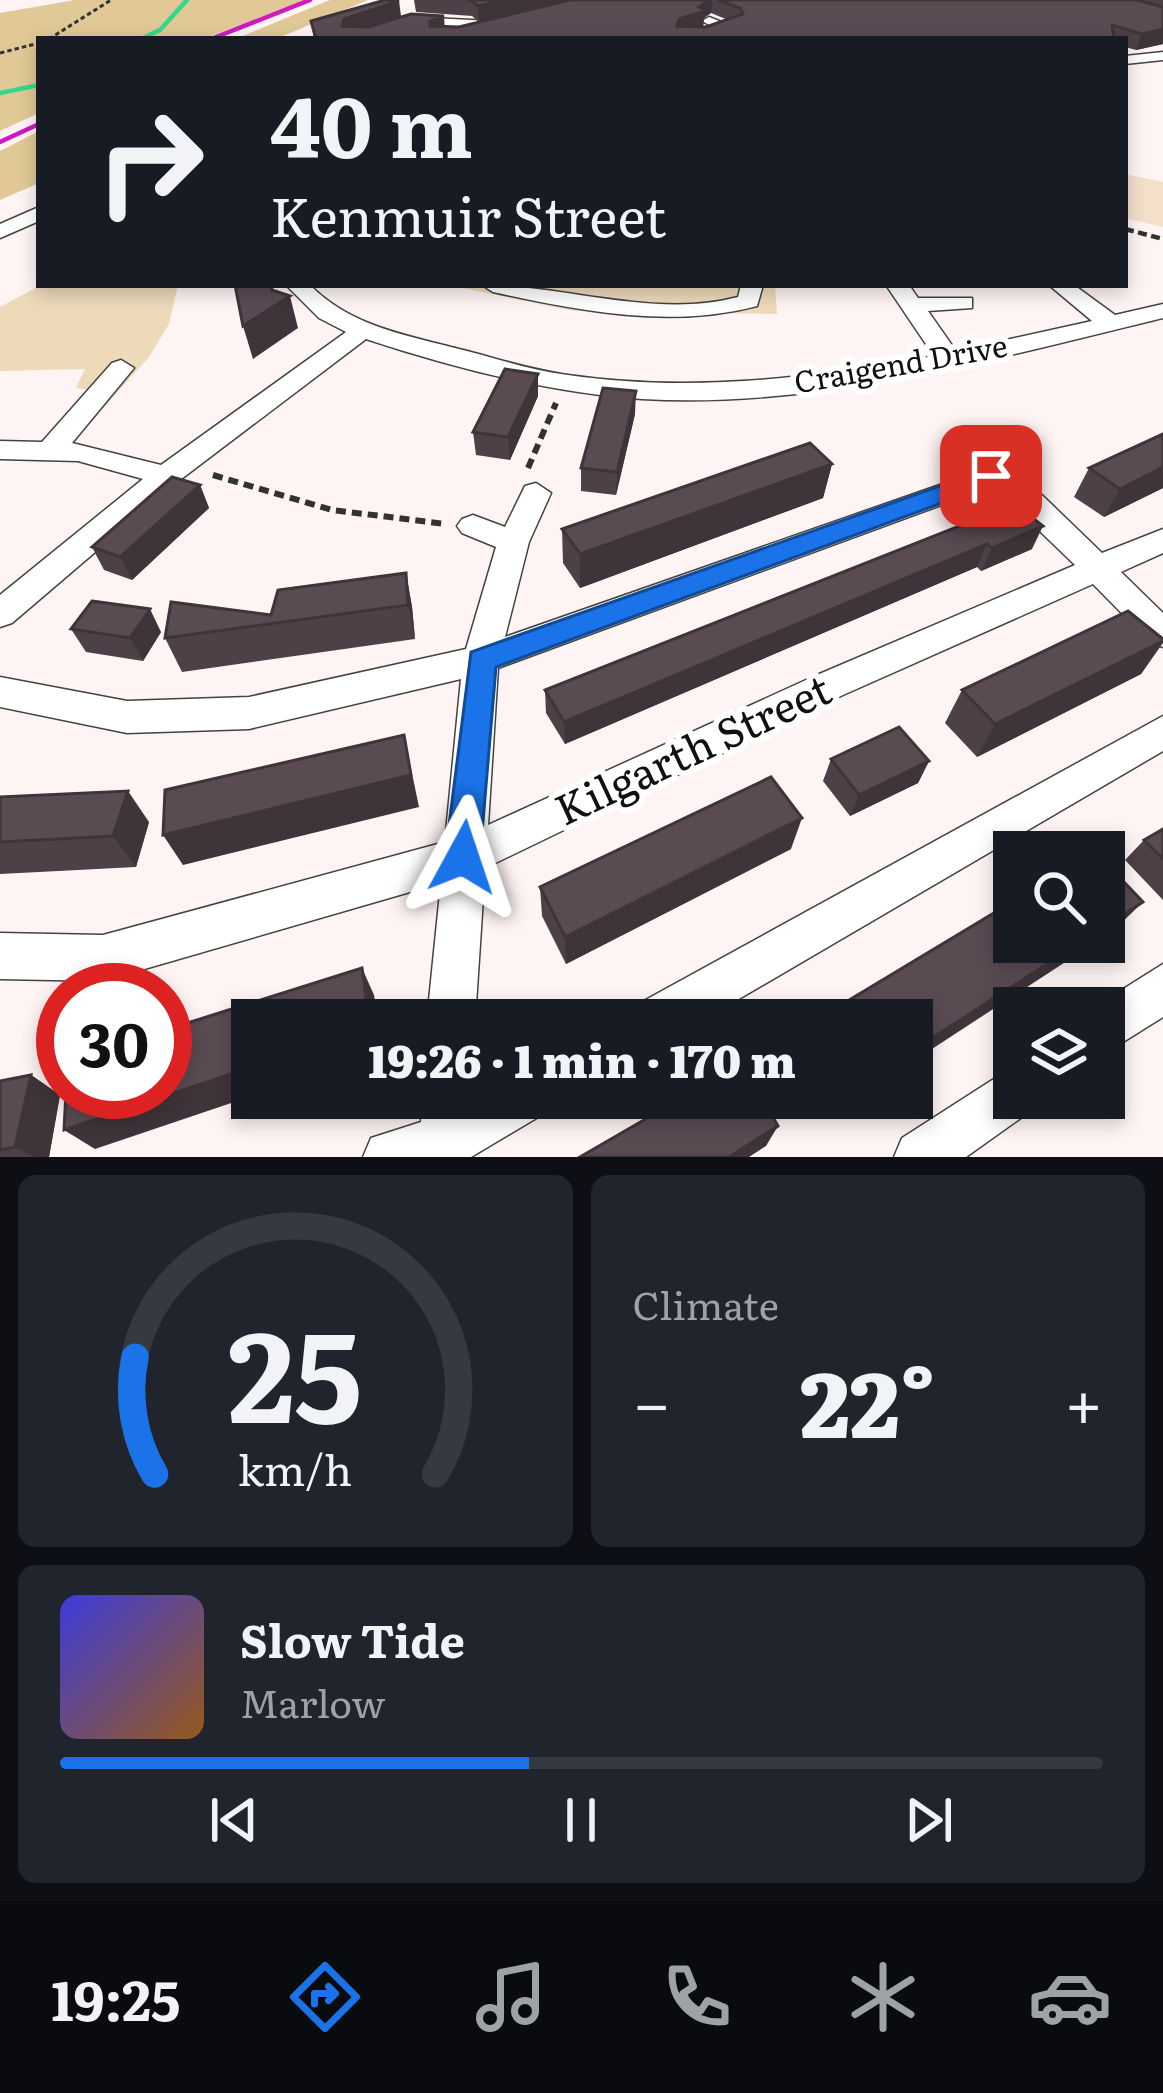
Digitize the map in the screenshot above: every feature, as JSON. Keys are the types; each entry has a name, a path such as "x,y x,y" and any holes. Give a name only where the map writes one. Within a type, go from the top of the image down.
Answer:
{"street":[{"path":"365,36 411,21 498,23 452,36"},
{"path":"698,36 730,28 709,21"},
{"path":"1128,60 1163,56"},
{"path":"0,232 36,214"},
{"name":"Craigend Drive","path":"299,288 317,310 362,331 565,383 691,391 823,385 1163,311"},
{"path":"505,288 538,296 706,309 749,301 751,288"},
{"path":"1064,288 1110,323"},
{"path":"903,295 964,303"},
{"path":"903,295 950,360"},
{"path":"2,611 174,471 362,331"},
{"path":"52,450 121,368"},
{"path":"0,450 80,452 174,471"},
{"path":"0,692 127,718 249,713 482,660 991,476 1007,478 1163,634"},
{"path":"453,999 482,660 513,542 536,493"},
{"path":"473,526 513,542"},
{"name":"Kilgarth Street","path":"0,956 103,958 463,857 830,685 1163,540"},
{"path":"694,999 1163,733"},
{"path":"1125,1015 1163,988"},
{"path":"922,1157 993,1107"},
{"path":"390,1157 475,1119"}],"path":[{"path":"54,36 111,0"},
{"path":"0,53 36,44"},
{"path":"1128,231 1163,239"},
{"path":"536,493 523,480 565,383"},
{"path":"174,471 332,510 473,526"}],"shaded area":[{"path":"75,0 305,0 211,36 36,36 36,114 0,131 0,13"},
{"path":"330,0 368,0 283,36 242,36"},
{"path":"36,133 36,184 0,200 0,151"},
{"path":"1128,175 1163,182 1163,227 1128,219"},
{"path":"36,288 177,288 169,324 149,357 88,425 61,430 88,390 76,388 85,369 0,371 0,307"},
{"path":"463,288 775,288 777,314 574,311"}],"building":[{"path":"385,0 399,1 344,19 342,26 368,27 411,14 444,16 430,21 430,26 459,27 570,0 709,0 699,7 705,11 679,19 677,26 706,27 743,14 740,8 718,0 1137,0 1163,7 1163,29 1142,34 1112,25 1114,36 315,36 311,21"},
{"path":"471,0 506,0 478,6"},
{"path":"236,288 272,288 290,296 243,326"},
{"path":"505,369 538,374 508,437 473,432"},
{"path":"603,388 636,391 617,472 581,468"},
{"path":"1163,434 1163,467 1120,489 1089,468"},
{"path":"810,443 832,464 580,554 562,529"},
{"path":"172,477 200,485 120,557 92,547"},
{"path":"1015,504 1043,526 992,548 987,544 564,722 545,690"},
{"path":"406,573 408,605 165,638 171,602 271,615 278,590"},
{"path":"92,601 150,609 130,638 71,629"},
{"path":"1128,611 1163,641 995,724 962,690"},
{"path":"899,727 929,761 859,795 831,759"},
{"path":"404,735 411,775 163,835 165,790"},
{"path":"771,777 802,818 565,937 540,887"},
{"path":"128,791 113,836 0,842 0,797"},
{"path":"1163,829 1163,859 1144,840"},
{"path":"1125,883 1143,902 1125,914"},
{"path":"993,914 993,963 1048,963 1011,987 993,987 993,999 933,1037 933,999 851,999"},
{"path":"362,968 366,999 264,999"},
{"path":"231,1009 231,1074 192,1087 192,1022"},
{"path":"31,1075 15,1147 0,1150 0,1081"},
{"path":"65,1119 97,1119 64,1130"},
{"path":"646,1119 774,1119 778,1126 729,1157 580,1157"}],"waterway":[{"path":"147,36 160,30 187,0"},
{"path":"0,93 36,86"}],"railway":[{"path":"219,36 310,0"},
{"path":"0,142 36,125"}],"route":[{"path":"463,857 482,660 991,476"}]}
